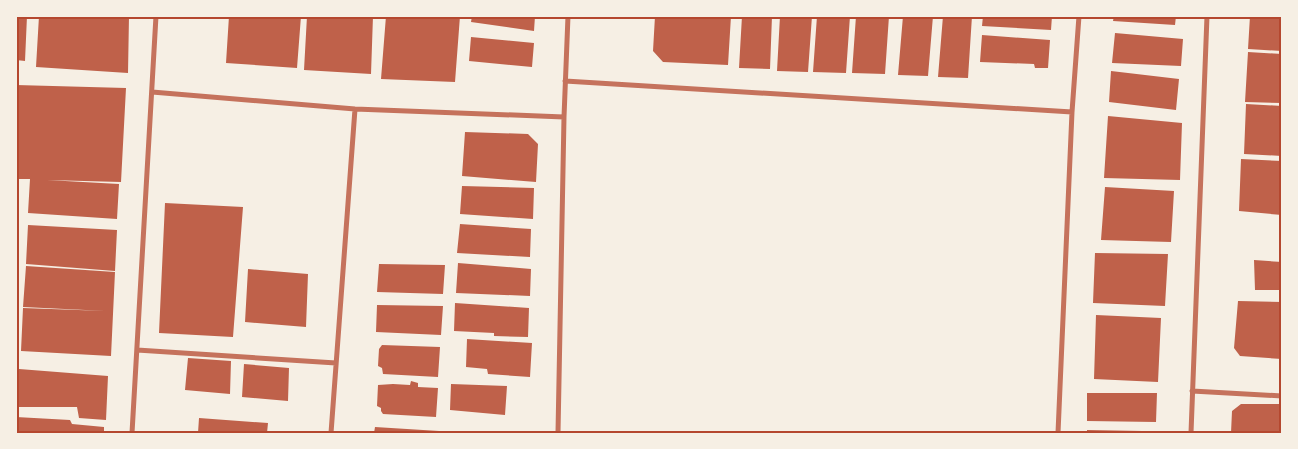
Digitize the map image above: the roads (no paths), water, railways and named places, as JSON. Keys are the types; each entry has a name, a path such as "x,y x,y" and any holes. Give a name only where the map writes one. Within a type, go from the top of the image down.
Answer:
{"street":[{"path":"132,433 156,16"},
{"path":"558,433 564,117 568,16"},
{"path":"1058,433 1072,112 1079,16"},
{"path":"1190,433 1207,16"},
{"path":"565,81 1072,112"},
{"path":"152,92 355,109 564,117"},
{"path":"331,433 355,109"},
{"path":"137,350 336,364"},
{"path":"1192,391 1282,396"}]}
